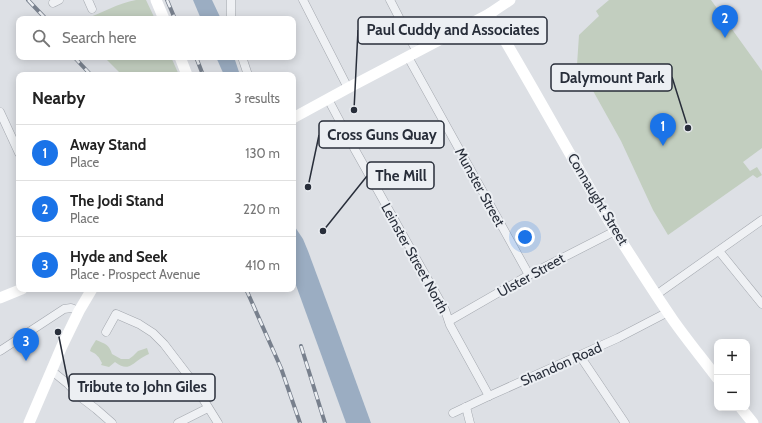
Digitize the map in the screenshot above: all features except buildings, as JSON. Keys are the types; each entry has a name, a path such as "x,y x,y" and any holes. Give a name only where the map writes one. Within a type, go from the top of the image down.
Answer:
{"street":[{"path":"88,0 92,9"},
{"path":"156,0 163,16"},
{"path":"231,0 231,16"},
{"path":"303,0 348,88"},
{"name":"Munster Street","path":"390,0 412,55 529,275"},
{"path":"296,116 489,14 510,0"},
{"name":"Connaught Street","path":"489,14 519,63 615,231 656,295 715,375"},
{"path":"181,60 186,72"},
{"path":"243,60 247,72"},
{"name":"Leinster Street North","path":"328,100 445,310 450,325 489,396"},
{"path":"0,112 16,147"},
{"path":"656,295 762,220"},
{"name":"Ulster Street","path":"449,321 529,275 615,231"},
{"path":"719,251 762,304"},
{"path":"0,298 16,291"},
{"path":"29,423 86,292"},
{"path":"0,351 64,309 71,308 79,311"},
{"name":"Shandon Road","path":"453,413 580,356 668,312"},
{"path":"106,332 116,314 139,324 153,333 164,344 190,378 218,423"},
{"path":"580,356 625,423"},
{"path":"52,371 68,384 79,396 112,423"},
{"path":"466,407 470,423"},
{"path":"178,423 208,408"},
{"path":"743,411 753,423"}],"green space":[{"path":"146,0 154,16 92,16 116,6 129,1"},
{"path":"609,0 711,0 762,71 762,148 743,162 750,171 757,167 762,175 757,178 753,175 668,235 653,210 621,141 592,89 594,87 577,65 579,35 599,16 596,11"},
{"path":"107,60 172,60 178,72 119,72"},
{"path":"96,340 110,348 112,354 121,359 129,359 138,351 147,348 149,354 134,364 126,367 115,362 109,367 101,365 102,363 99,357 90,351"}],"water":[{"path":"193,0 212,0 220,16 200,16"},
{"path":"217,60 235,60 239,72 223,72"},
{"path":"296,228 303,239 308,251 371,423 346,423 296,285"}],"railway":[{"path":"28,0 43,16"},
{"path":"167,0 174,16"},
{"path":"77,60 88,72"},
{"path":"197,60 202,72"},
{"path":"247,292 281,368 300,423"},
{"path":"301,346 325,423"}],"place":[{"name":"The Jodi Stand","path":"725,38"},
{"name":"Paul Cuddy and Associates","path":"354,110"},
{"name":"Dalymount Park","path":"688,128"},
{"name":"Away Stand","path":"663,146"},
{"name":"Cross Guns Quay","path":"308,187"},
{"name":"The Mill","path":"323,231"},
{"name":"Tribute to John Giles","path":"58,332"},
{"name":"Hyde and Seek","path":"26,361"}]}
